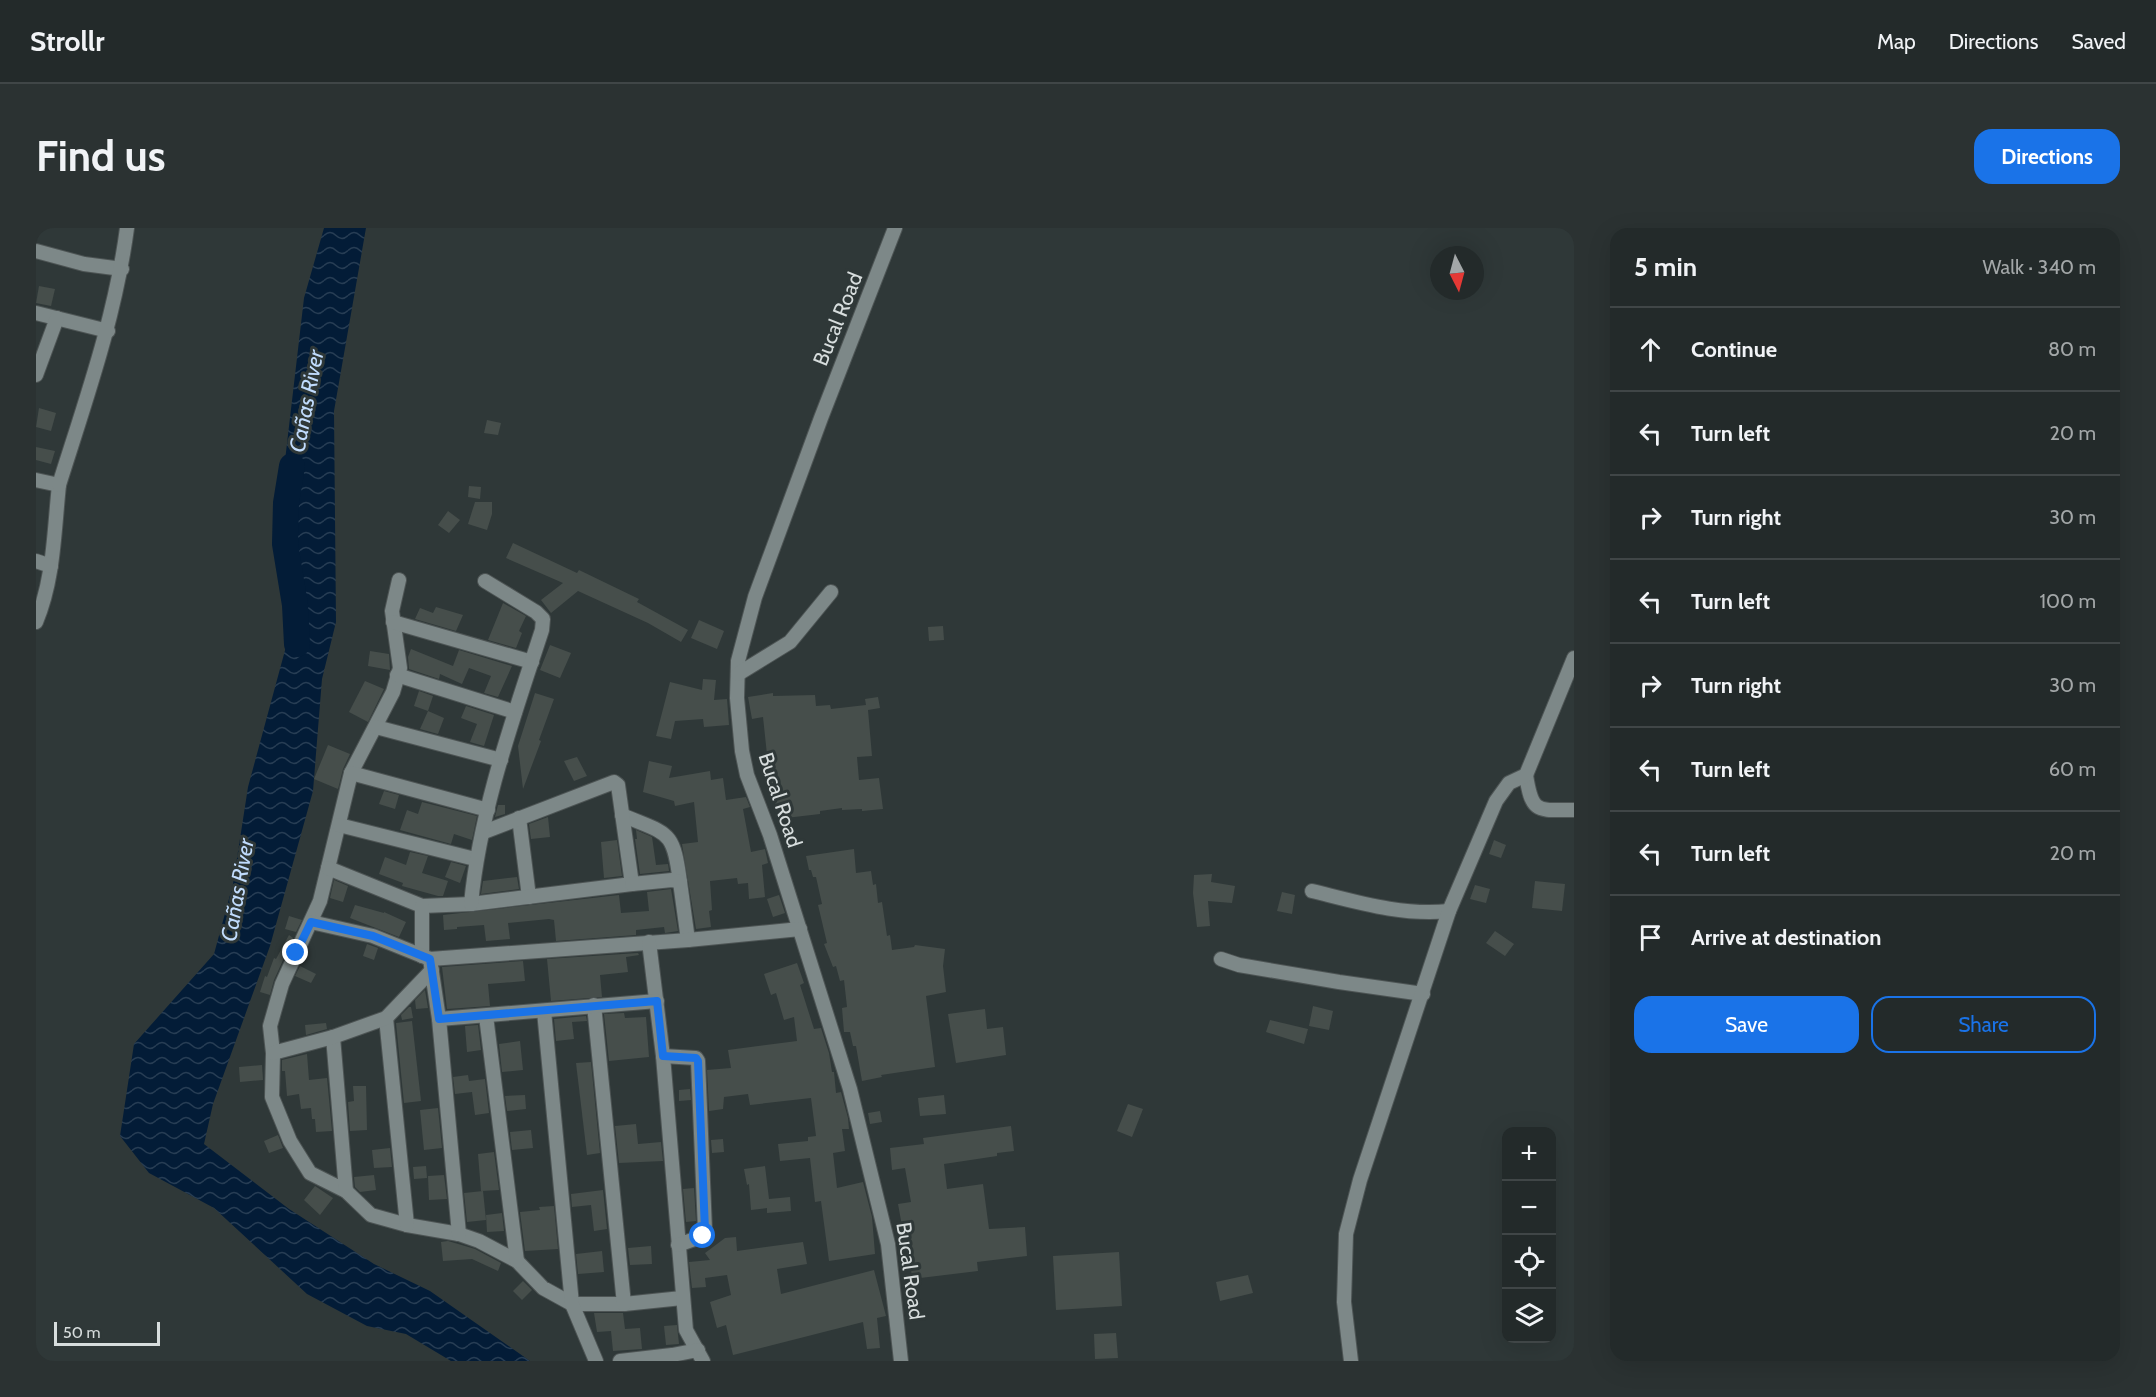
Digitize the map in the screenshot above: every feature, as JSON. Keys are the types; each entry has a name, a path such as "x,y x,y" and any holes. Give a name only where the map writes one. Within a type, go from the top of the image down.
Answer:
{"street":[{"path":"36,622 46,598 58,485 108,331 122,269 127,228"},
{"name":"Bucal Road","path":"895,228 755,597 738,661 738,720 747,775 770,835 850,1089 888,1244 901,1361"},
{"path":"36,251 84,264 122,269"},
{"path":"36,313 108,331"},
{"path":"37,369 57,318"},
{"path":"36,480 58,485"},
{"path":"36,561 51,566"},
{"path":"399,580 392,611 400,668 393,692 351,773 320,901 282,984 270,1026 273,1053 273,1097 290,1141 310,1173 346,1191 371,1215 407,1225 459,1234 479,1241 517,1261 543,1288 572,1304 624,1304 682,1298"},
{"path":"471,904 475,859 515,712 542,630 543,619 536,612 485,580"},
{"path":"738,674 790,642 831,592"},
{"path":"393,622 532,662"},
{"path":"1574,658 1526,775 1530,799 1538,807 1550,810 1574,810"},
{"path":"397,675 515,712"},
{"path":"375,726 501,760"},
{"path":"351,773 488,810"},
{"path":"1351,1361 1344,1302 1346,1234 1360,1180 1449,911 1496,801 1509,783 1526,775"},
{"path":"484,832 614,782 618,785 632,884"},
{"path":"622,815 656,828 668,838 674,847 688,940"},
{"path":"519,818 529,897"},
{"path":"339,825 475,859"},
{"path":"328,868 422,906 471,904 672,879 680,882"},
{"path":"1312,891 1378,908 1449,911"},
{"path":"422,906 428,962 439,1019 459,1234"},
{"path":"311,922 373,936 428,962 800,928"},
{"path":"620,1361 672,1355 700,1355 686,1330 682,1298 663,1056 649,942"},
{"path":"1221,959 1239,965 1423,994"},
{"path":"273,1053 333,1037 386,1018 428,962"},
{"path":"439,1019 657,1001"},
{"path":"594,1005 624,1304"},
{"path":"544,1011 572,1304 596,1361"},
{"path":"486,1016 517,1261"},
{"path":"386,1018 407,1225"},
{"path":"333,1037 346,1191"},
{"path":"663,1056 690,1056 698,1061 705,1230 703,1236 678,1245"}],"water":[{"path":"324,228 366,228 334,411 336,622 322,679 313,791 270,946 213,1104 204,1144 289,1209 374,1264 430,1291 530,1361 451,1361 406,1334 367,1326 307,1294 214,1208 149,1173 120,1136 134,1044 214,954 233,884 248,787 297,606 284,469 304,298"}],"building":[{"path":"39,286 55,289 51,306 36,303"},
{"path":"39,408 56,413 51,431 36,427"},
{"path":"487,420 501,423 498,435 484,433"},
{"path":"36,447 55,451 51,464 36,460"},
{"path":"469,486 481,487 480,499 468,497"},
{"path":"475,502 492,502 492,514 487,530 468,524"},
{"path":"448,511 460,520 449,533 438,525"},
{"path":"513,543 577,573 579,570 639,599 637,602 688,630 681,642 648,623 578,591 551,613 541,600 563,583 506,558"},
{"path":"503,603 526,616 519,631 522,633 516,648 488,640"},
{"path":"436,607 463,615 456,631 415,619 420,608 433,613"},
{"path":"699,620 724,631 717,649 691,638"},
{"path":"943,626 944,640 929,641 928,627"},
{"path":"550,645 571,653 560,678 540,670"},
{"path":"411,649 453,666 459,650 512,666 498,697 484,693 491,676 469,668 462,684 440,674 439,679 409,669 408,657"},
{"path":"370,651 389,654 390,670 368,666"},
{"path":"703,679 716,680 714,700 727,699 729,725 704,727 703,719 675,721 671,739 656,736 670,682 702,690"},
{"path":"365,681 384,689 368,722 349,712"},
{"path":"419,691 433,696 428,711 414,706"},
{"path":"535,693 554,699 523,789 518,746"},
{"path":"773,693 773,696 815,695 816,706 830,705 831,709 866,705 865,699 878,697 880,708 868,710 872,756 857,757 859,780 879,778 883,809 862,811 862,809 842,810 842,808 820,811 820,814 777,819 774,791 771,792 763,717 752,719 748,697"},
{"path":"466,706 494,715 484,746 470,742 477,724 461,718"},
{"path":"428,711 444,718 438,734 420,729"},
{"path":"328,745 350,754 338,789 314,779"},
{"path":"577,757 587,776 574,781 564,761"},
{"path":"649,761 672,766 669,778 710,771 711,780 723,778 726,800 746,797 750,807 743,809 751,852 765,849 768,863 762,865 765,897 749,899 748,883 738,884 737,878 710,881 711,927 696,929 682,844 698,842 694,802 675,806 674,801 643,792"},
{"path":"384,791 399,795 395,809 379,804"},
{"path":"422,802 477,816 472,840 454,834 451,844 400,830 407,810 418,814"},
{"path":"498,805 505,805 505,814 495,817"},
{"path":"548,817 550,837 531,839 529,824"},
{"path":"636,830 652,837 656,865 668,864 669,871 640,874 635,839 637,839"},
{"path":"617,840 622,876 604,878 601,842"},
{"path":"1494,840 1506,845 1501,858 1489,854"},
{"path":"854,849 856,873 871,871 873,885 876,884 878,903 882,902 887,936 890,935 892,950 915,945 945,949 943,966 946,992 926,996 935,1067 881,1075 882,1077 862,1081 856,1046 853,1046 850,1032 844,1032 842,1008 847,1007 844,980 840,981 836,966 833,967 824,944 827,943 818,905 822,904 816,877 813,877 809,870 806,856"},
{"path":"410,852 428,856 422,873 448,881 443,896 402,886 403,883 379,874 385,857 406,865"},
{"path":"451,862 466,866 460,883 445,877"},
{"path":"1212,874 1211,882 1235,886 1232,903 1208,901 1210,926 1197,927 1193,893 1194,875"},
{"path":"517,877 519,889 481,894 483,881"},
{"path":"334,880 348,886 343,902 330,898"},
{"path":"1535,881 1565,884 1562,911 1532,908"},
{"path":"1475,885 1490,889 1486,903 1470,899"},
{"path":"671,889 678,931 665,933 664,927 636,930 636,935 556,941 554,920 549,919 508,923 510,939 486,941 484,925 444,930 443,915 619,895 621,913 649,911 647,892"},
{"path":"1282,892 1295,895 1292,914 1277,911"},
{"path":"779,895 785,913 773,917 767,899"},
{"path":"355,905 384,912 406,922 399,937 350,918"},
{"path":"289,916 302,920 296,932 285,929"},
{"path":"1495,931 1514,944 1505,956 1486,943"},
{"path":"289,935 293,938 274,980 270,995 260,992 274,958 276,959"},
{"path":"367,944 378,948 374,960 363,956"},
{"path":"638,953 639,955 626,957 628,972 600,975 602,997 551,1001 547,959"},
{"path":"523,961 525,981 488,984 490,1006 447,1009 442,967"},
{"path":"797,963 804,983 800,985 814,1029 821,1028 832,1072 834,1072 836,1093 841,1092 848,1118 849,1129 842,1129 845,1151 833,1153 837,1188 863,1182 872,1217 875,1254 829,1261 821,1201 815,1202 810,1158 780,1161 778,1144 808,1141 808,1137 816,1136 811,1098 750,1105 748,1094 724,1097 723,1109 709,1111 707,1070 731,1068 728,1050 797,1041 794,1017 784,1020 776,993 771,995 764,974"},
{"path":"300,966 316,974 311,983 295,976"},
{"path":"425,990 428,1008 416,1009 415,1000"},
{"path":"1313,1006 1333,1011 1329,1030 1309,1026"},
{"path":"411,1007 413,1018 402,1020 401,1015"},
{"path":"985,1009 987,1029 1003,1027 1006,1055 956,1063 948,1014"},
{"path":"624,1013 625,1018 646,1017 649,1057 609,1061 604,1014"},
{"path":"586,1016 587,1021 572,1022 574,1039 556,1041 554,1019"},
{"path":"1270,1020 1308,1029 1304,1044 1266,1032"},
{"path":"412,1021 421,1101 404,1103 396,1023"},
{"path":"326,1023 327,1029 306,1035 305,1025"},
{"path":"478,1025 481,1050 467,1052 465,1026"},
{"path":"520,1041 523,1070 502,1072 499,1044"},
{"path":"307,1054 309,1080 327,1078 332,1131 316,1132 311,1108 301,1109 299,1094 287,1096 282,1060"},
{"path":"591,1062 600,1153 587,1155 576,1063"},
{"path":"262,1065 263,1080 240,1082 239,1067"},
{"path":"468,1075 469,1081 485,1079 489,1113 475,1115 472,1092 455,1094 453,1077"},
{"path":"353,1086 366,1086 367,1130 350,1131 348,1102 354,1101"},
{"path":"690,1089 691,1100 679,1101 679,1090"},
{"path":"525,1095 526,1109 507,1111 505,1096"},
{"path":"944,1095 946,1114 920,1116 918,1098"},
{"path":"1128,1104 1143,1109 1132,1137 1117,1131"},
{"path":"438,1108 442,1148 424,1150 420,1110"},
{"path":"880,1111 882,1122 870,1124 868,1113"},
{"path":"636,1124 638,1144 661,1142 663,1161 619,1163 615,1126"},
{"path":"1011,1126 1014,1151 997,1153 997,1156 944,1164 947,1189 983,1184 989,1229 1025,1227 1027,1256 977,1262 978,1271 912,1279 909,1248 906,1248 898,1204 911,1202 905,1168 892,1170 890,1148 924,1144 923,1138"},
{"path":"531,1130 533,1148 512,1150 510,1132"},
{"path":"278,1135 283,1148 269,1153 264,1141"},
{"path":"723,1139 724,1152 712,1153 711,1140"},
{"path":"390,1148 392,1167 374,1168 372,1150"},
{"path":"494,1152 499,1190 481,1191 478,1154"},
{"path":"426,1166 427,1178 414,1179 413,1167"},
{"path":"765,1166 769,1199 790,1197 791,1211 767,1213 767,1208 751,1210 749,1184 747,1185 744,1169"},
{"path":"374,1175 376,1190 360,1192 355,1187 354,1177"},
{"path":"444,1175 447,1199 429,1200 428,1176"},
{"path":"315,1186 333,1198 320,1215 304,1200"},
{"path":"694,1188 696,1221 686,1222 683,1189"},
{"path":"603,1190 607,1229 594,1231 591,1205 572,1207 571,1194"},
{"path":"483,1191 486,1220 467,1222 464,1193"},
{"path":"554,1206 558,1249 525,1251 520,1212"},
{"path":"502,1213 504,1231 487,1232 486,1215"},
{"path":"736,1237 737,1251 803,1242 807,1264 777,1269 781,1294 874,1270 886,1316 877,1318 880,1348 867,1349 863,1322 733,1355 726,1325 717,1328 710,1302 731,1295 727,1275 705,1278 706,1287 692,1288 689,1262 710,1260 705,1253 725,1238"},
{"path":"448,1241 475,1249 501,1263 498,1271 472,1259 443,1261 441,1242"},
{"path":"651,1246 652,1264 630,1265 628,1248"},
{"path":"602,1251 604,1272 578,1274 576,1254"},
{"path":"1119,1252 1122,1306 1056,1310 1053,1256"},
{"path":"1248,1275 1253,1293 1220,1301 1216,1282"},
{"path":"523,1281 532,1290 522,1300 513,1291"},
{"path":"594,1313 623,1313 625,1329 640,1328 642,1349 613,1351 611,1331 597,1332"},
{"path":"677,1325 679,1344 666,1345 664,1326"},
{"path":"1116,1333 1118,1358 1095,1359 1094,1334"}],"waterway":[{"name":"Cañas River","path":"292,466 286,503 285,544 295,605 297,644"}],"route":[{"path":"296,953 311,922 373,936 430,959 439,1019 657,1001 663,1056 690,1056 698,1061 705,1230 703,1236"}]}
